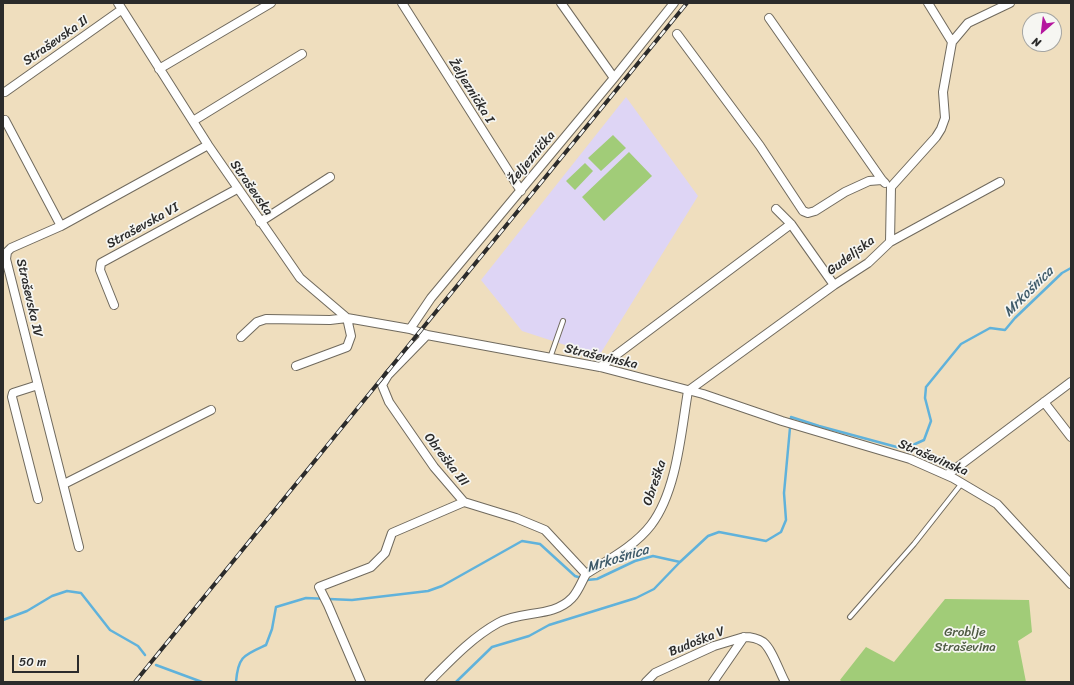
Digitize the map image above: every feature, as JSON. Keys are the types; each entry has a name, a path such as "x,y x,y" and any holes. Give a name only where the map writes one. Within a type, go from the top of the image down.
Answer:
{"street":[{"path":"159,69 271,3"},
{"name":"Željeznička I","path":"402,3 520,191"},
{"path":"561,3 614,78"},
{"name":"Željeznička","path":"410,329 431,298 614,78 674,3"},
{"path":"928,3 952,42"},
{"path":"769,18 882,180 891,187 936,137 941,129 945,118 944,92 952,42 968,23 995,6 1010,3"},
{"name":"Straševska","path":"120,6 192,121 237,189 300,278 347,318"},
{"name":"Straševska II","path":"5,92 120,6"},
{"path":"678,34 760,146 803,211 808,213 815,212 845,192 869,181 882,180"},
{"path":"192,121 302,54"},
{"path":"5,120 61,226"},
{"name":"Straševska IV","path":"79,547 6,259 8,252 11,248 61,226 208,145"},
{"path":"260,222 330,177"},
{"path":"890,242 1000,182"},
{"name":"Gudeljska","path":"688,391 834,285 868,263 890,242 891,187"},
{"name":"Straševska VI","path":"114,305 100,270 101,263 237,189"},
{"path":"776,209 791,224 834,285"},
{"path":"600,367 791,224"},
{"path":"296,366 347,346 351,336 347,318"},
{"path":"241,337 257,322 266,319 330,320 347,318 410,329"},
{"name":"Straševinska","path":"410,329 426,335 600,367 703,394 782,421 910,459 947,475 997,504 1071,583"},
{"name":"Obreška III","path":"426,335 388,375 382,385 389,402 434,467 464,502 516,518 545,530 586,574"},
{"path":"947,475 1071,382"},
{"path":"38,385 13,393 12,397 38,499"},
{"name":"Obreška","path":"586,574 626,548 651,525 664,505 673,477 688,391"},
{"path":"1044,402 1071,437"},
{"path":"64,484 211,410"},
{"path":"361,682 319,587 371,567 384,553 392,533 464,502"},
{"path":"428,682 474,639 499,622 519,615 547,611 564,604 573,597 586,574"},
{"path":"713,682 744,637"},
{"name":"Budoška V","path":"646,682 655,673 714,646 744,637 754,638 763,642 768,648 785,682"}],"lane":[{"path":"550,358 563,320"},
{"path":"850,617 914,544 962,483"}],"shaded area":[{"path":"626,97 698,196 599,356 522,331 481,280"}],"green space":[{"path":"613,135 626,148 601,171 588,158"},
{"path":"629,152 652,176 604,221 582,197"},
{"path":"585,163 593,171 575,190 566,181"},
{"name":"Groblje Straševina","path":"945,599 1029,600 1032,632 1018,641 1026,682 842,682 840,680 866,647 894,662"}],"waterway":[{"name":"Mrkošnica","path":"236,682 238,667 247,654 266,645 272,629 276,607 306,598 352,600 428,591 442,586 522,541 540,544 575,576 587,580 597,579 635,561 653,556 680,562 708,536 719,532 766,541 781,532 786,520 784,493 791,417 904,449 924,440 931,421 925,398 926,387 961,344 990,328 1005,330 1015,318 1062,273 1071,268"},
{"path":"456,682 492,647 529,636 549,625 636,598 654,589 680,562"},
{"name":"Mrkošnica","path":"3,620 27,611 52,596 67,591 81,593 110,630 138,646 145,655"},
{"name":"Mrkošnica","path":"156,665 202,682"}],"railway":[{"path":"135,682 687,3"}]}
